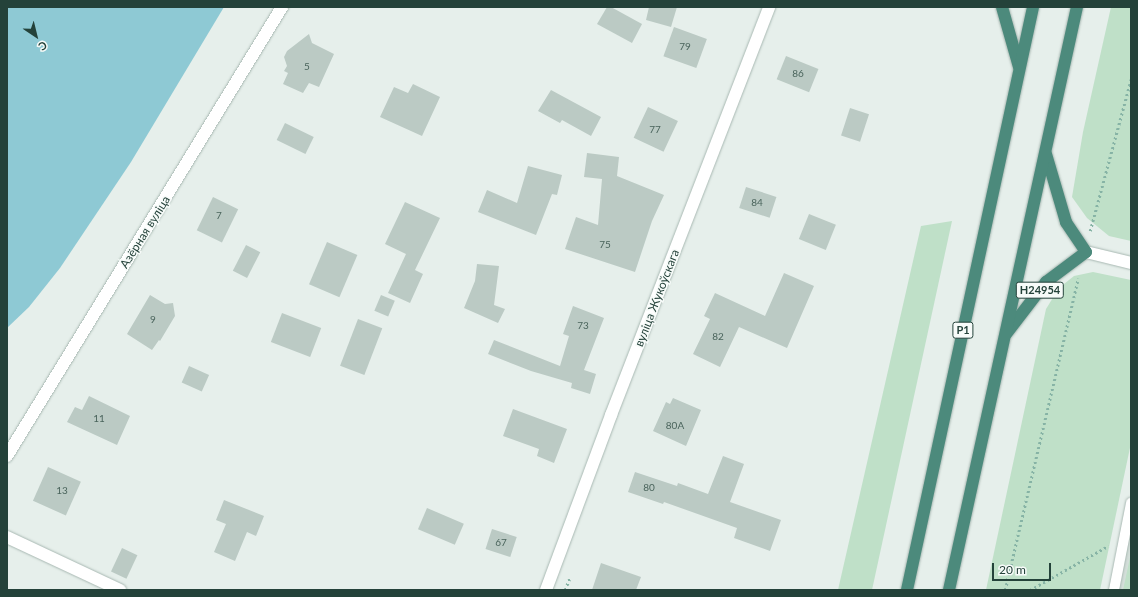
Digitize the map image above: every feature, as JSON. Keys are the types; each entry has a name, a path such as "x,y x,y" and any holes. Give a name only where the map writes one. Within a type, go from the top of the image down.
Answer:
{"highway":[{"path":"1002,7 1019,69"},
{"name":"Р1","path":"907,590 1033,7"},
{"path":"949,590 1077,7"},
{"path":"1045,152 1066,222 1086,252"},
{"name":"Н24954","path":"1004,336 1046,282 1086,252"}],"street":[{"name":"Азёрная вуліца","path":"7,456 282,7"},
{"name":"вуліца Жукоўскага","path":"546,590 611,415 769,7"},
{"path":"1086,252 1131,263"},
{"path":"7,537 120,590"}],"lane":[{"path":"1114,590 1131,503"}],"path":[{"path":"1092,222 1131,79"},
{"path":"1005,590 1078,275"},
{"path":"1030,590 1124,537"}],"shaded area":[{"path":"1131,503 1131,590 1111,590"}],"green space":[{"path":"1111,7 1131,7 1131,241 1109,236 1087,218 1072,197 1083,132"},
{"path":"952,221 872,590 838,590 921,226"},
{"path":"1093,272 1131,280 1131,443 1100,590 986,590 1046,309 1059,288 1074,276"},
{"path":"1131,553 1131,590 1123,590"}],"water":[{"path":"7,7 224,7 131,162 60,268 29,307 7,328"}],"building":[{"path":"607,7 611,7 642,24 632,43 597,24"},
{"path":"649,7 677,7 671,27 646,20"},
{"path":"674,27 707,39 696,68 663,56"},
{"path":"309,34 312,43 334,54 319,87 309,83 303,93 283,84 288,73 284,71 287,66 284,57 287,51"},
{"path":"786,56 818,69 809,92 777,79"},
{"path":"413,84 440,97 422,136 380,117 394,87 408,93"},
{"path":"551,90 601,117 591,136 562,120 560,123 538,111"},
{"path":"648,107 678,121 664,152 634,138"},
{"path":"850,108 869,114 860,142 841,136"},
{"path":"285,123 314,137 305,154 277,140"},
{"path":"587,153 619,157 617,176 664,195 652,221 635,272 565,249 576,217 598,225 602,179 584,177"},
{"path":"528,166 562,175 557,195 552,194 536,235 478,212 487,190 517,203"},
{"path":"746,187 776,197 770,218 739,208"},
{"path":"213,197 238,209 222,243 197,230"},
{"path":"405,202 440,218 415,270 423,274 410,303 388,293 406,254 385,244"},
{"path":"809,214 836,225 826,250 799,239"},
{"path":"327,242 357,255 339,297 309,284"},
{"path":"246,245 260,252 247,278 233,271"},
{"path":"477,264 499,266 494,305 505,309 498,323 464,308 475,281"},
{"path":"784,273 814,286 787,348 739,327 720,367 693,354 710,319 704,316 715,293 765,316"},
{"path":"150,295 165,304 173,303 175,316 160,341 159,340 152,350 127,334"},
{"path":"381,295 395,301 388,317 374,311"},
{"path":"573,306 604,318 584,370 596,374 590,394 571,388 572,383 531,371 488,354 494,340 560,366 569,336 563,334"},
{"path":"282,313 321,328 310,357 271,342"},
{"path":"358,319 382,328 364,375 340,366"},
{"path":"189,366 209,375 202,391 182,382"},
{"path":"89,396 130,416 117,445 67,422 75,407 82,410"},
{"path":"673,398 701,410 686,446 653,431 666,402 670,404"},
{"path":"513,409 567,429 554,463 537,456 539,449 503,436"},
{"path":"723,456 744,464 730,502 781,520 770,551 734,538 737,528 664,502 663,504 628,492 635,472 677,486 678,483 708,494"},
{"path":"48,467 81,482 66,515 33,501"},
{"path":"224,500 264,516 256,536 247,532 235,561 214,552 226,524 216,520"},
{"path":"427,508 464,524 455,545 418,529"},
{"path":"492,529 517,537 510,557 486,549"},
{"path":"122,548 137,555 126,579 111,572"},
{"path":"601,563 641,577 636,590 592,590"}]}
